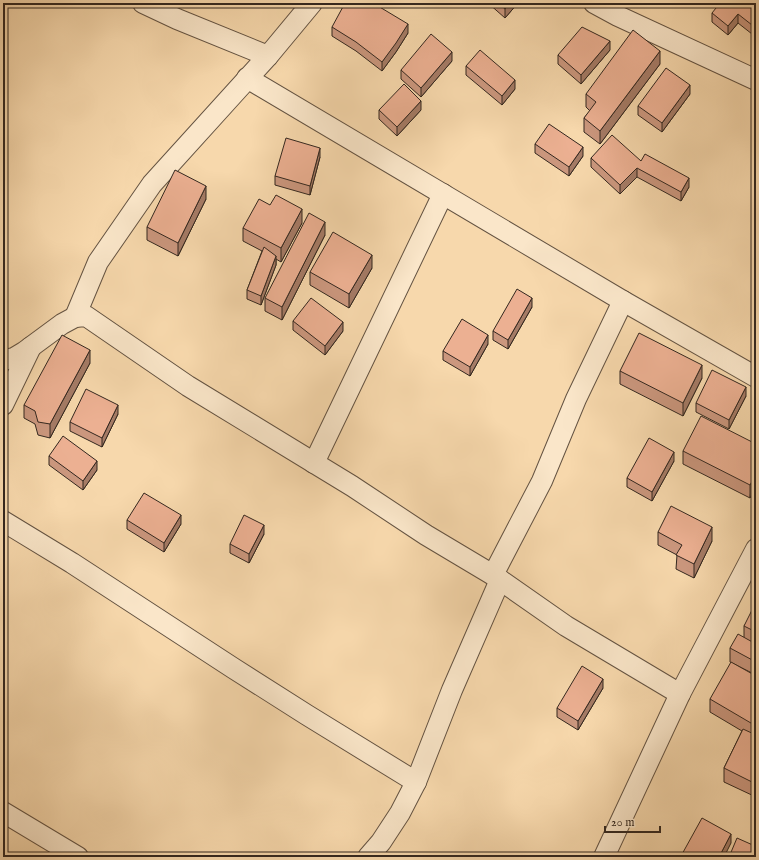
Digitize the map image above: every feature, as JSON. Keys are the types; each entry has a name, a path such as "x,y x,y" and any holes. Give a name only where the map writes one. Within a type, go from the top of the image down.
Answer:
{"street":[{"path":"143,3 177,19 268,56"},
{"path":"75,317 98,262 152,184 268,56 312,3"},
{"path":"594,3 618,16 756,80"},
{"path":"247,78 623,301 756,377"},
{"path":"314,463 443,194"},
{"path":"368,857 381,842 400,813 416,782 496,577 542,482 576,399 623,301"},
{"path":"3,360 14,358 62,324 75,317 86,316 188,386 352,486 426,535 496,577 566,626 680,694"},
{"path":"3,405 31,347"},
{"path":"3,521 72,563 286,702 416,782"},
{"path":"604,857 680,694 756,549"},
{"path":"3,812 78,857"}],"building":[{"path":"345,3 373,3 408,24 382,62 356,42 332,27"},
{"path":"498,3 510,3 505,9"},
{"path":"720,3 756,3 756,20 752,25 738,14 728,26 712,13"},
{"path":"582,27 610,41 581,75 558,55"},
{"path":"633,30 660,51 600,131 584,118 596,102 586,94"},
{"path":"431,34 452,52 421,88 401,70"},
{"path":"480,50 515,80 502,96 466,66"},
{"path":"666,68 690,85 662,123 638,106"},
{"path":"404,84 421,101 397,127 379,110"},
{"path":"549,124 583,147 569,167 535,144"},
{"path":"612,135 641,161 645,154 689,178 681,192 637,168 620,185 591,158"},
{"path":"286,138 320,148 310,186 275,176"},
{"path":"175,170 206,186 178,243 147,227"},
{"path":"276,195 302,209 281,248 243,228 259,199 270,205"},
{"path":"309,213 325,222 282,307 265,298"},
{"path":"333,232 372,255 349,294 310,272"},
{"path":"264,247 276,256 261,296 247,290"},
{"path":"517,289 532,298 508,340 493,331"},
{"path":"311,298 343,322 325,346 293,321"},
{"path":"462,319 488,335 470,367 443,351"},
{"path":"639,333 702,365 683,403 620,371"},
{"path":"62,335 90,350 50,424 38,422 35,411 24,405"},
{"path":"712,370 746,387 729,420 696,403"},
{"path":"86,389 118,405 102,438 70,422"},
{"path":"701,416 756,444 756,474 750,485 683,451"},
{"path":"63,436 97,461 83,481 49,456"},
{"path":"649,438 674,452 652,492 627,478"},
{"path":"144,493 181,515 164,543 127,520"},
{"path":"671,506 712,527 694,564 676,555 682,545 658,532"},
{"path":"244,515 264,525 249,554 230,544"},
{"path":"753,608 756,610 756,632 744,626"},
{"path":"738,634 756,644 756,662 730,648"},
{"path":"731,662 756,676 756,726 710,699"},
{"path":"582,666 603,679 578,721 557,708"},
{"path":"743,729 756,735 756,784 724,768"},
{"path":"702,818 731,834 719,857 682,857 681,856"},
{"path":"737,838 755,846 751,857 729,857"}]}
